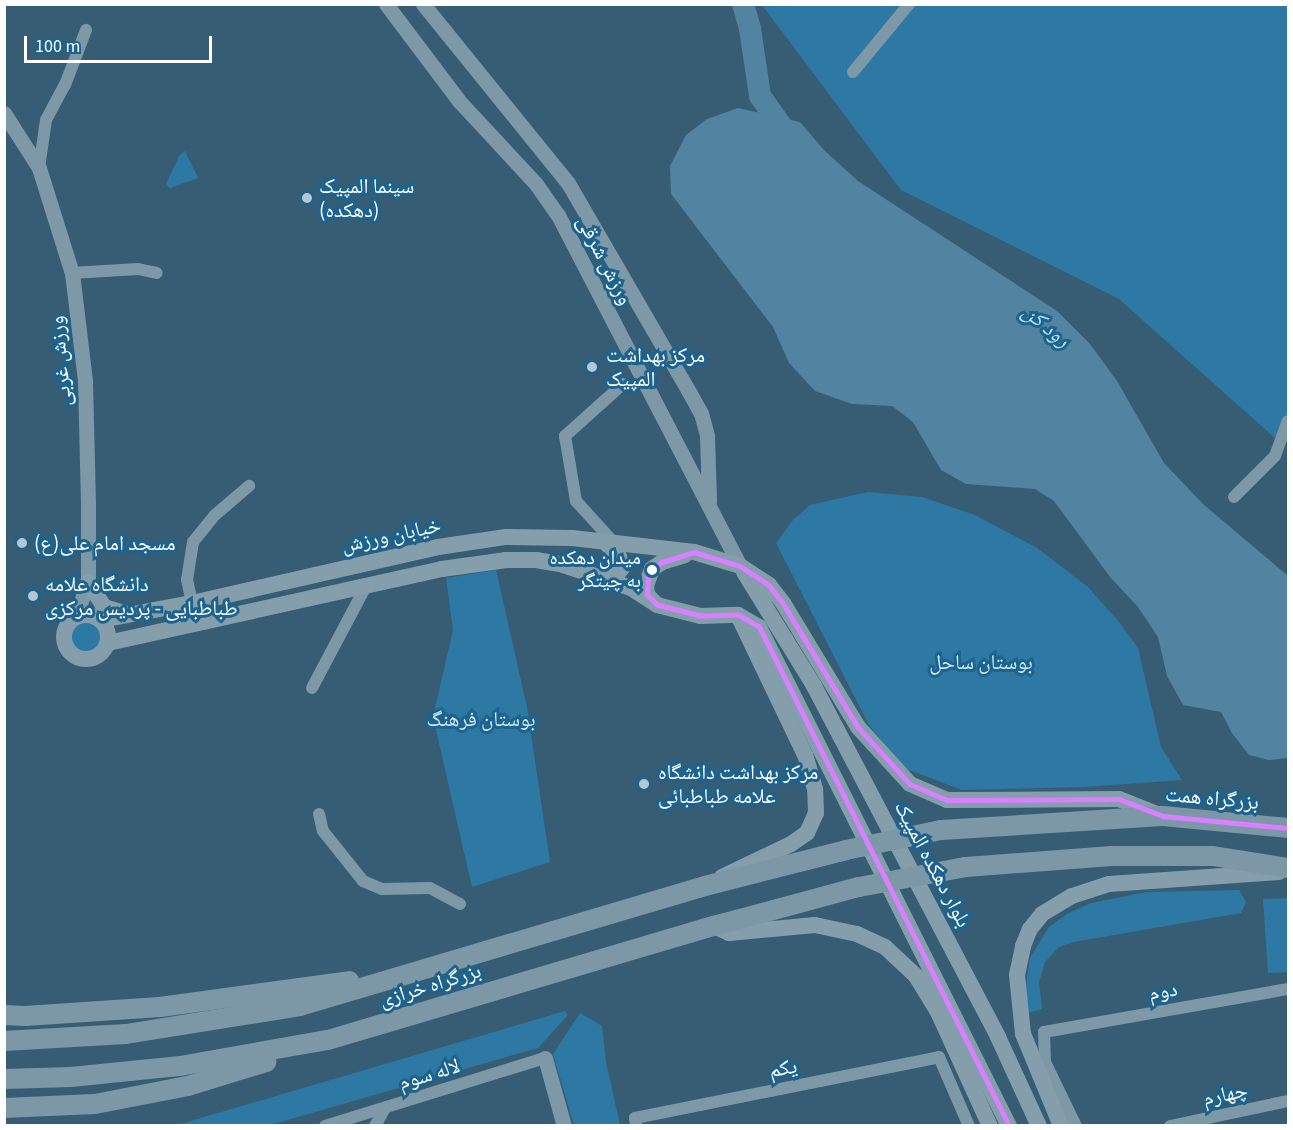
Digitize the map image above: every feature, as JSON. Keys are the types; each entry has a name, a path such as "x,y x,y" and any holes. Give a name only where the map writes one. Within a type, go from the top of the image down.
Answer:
{"highway":[{"name":"بزرگراه همت","path":"846,850 941,830 1163,816 1288,828"},
{"name":"بزرگراه خرازی","path":"4,1041 126,1034 300,1006 705,886 846,850"},
{"name":"بزرگراه خرازی","path":"4,1079 71,1077 180,1066 328,1040 714,926 859,887 966,867 1123,856 1213,856 1288,870"},
{"path":"4,1015 25,1016 160,1007 408,973"},
{"path":"4,1108 95,1104 188,1086 328,1040"}],"main road":[{"name":"خیابان ورزش","path":"101,620 192,603 438,547 506,537 572,538 694,552 740,566 769,585 783,603 858,727 909,784 947,800 1119,799 1163,816"},
{"path":"601,578 616,576 622,568 612,544"},
{"path":"657,605 646,595 648,577 652,569 662,562 694,552"},
{"name":"خیابان ورزش","path":"108,643 442,569 506,560 537,560 563,565 631,588 657,605 700,616 738,615"},
{"name":"بلوار دهکده المپیک","path":"740,566 814,686 998,1037 1039,1125"},
{"path":"88,582 104,607 134,615"},
{"path":"88,614 101,620 108,630 108,643 100,655 86,659 72,655 67,649 64,635 69,622 75,617 88,614"},
{"path":"705,886 791,844 807,833 816,813 816,789 805,755 738,615"},
{"path":"738,615 759,627 1009,1125"},
{"path":"1061,1125 1023,1034 1017,975 1023,946 1030,929 1042,914 1072,896 1109,884 1288,870"},
{"path":"714,926 729,933 815,925 857,933 885,947 916,976 938,1012 990,1125"}],"street":[{"name":"ورزش شرقی","path":"386,4 459,101 536,184 558,215 740,566"},
{"path":"423,4 568,183 688,390 701,413 706,436 710,507"},
{"path":"853,72 909,4"},
{"path":"39,168 46,120 65,85 86,30"},
{"name":"ورزش غربی","path":"4,113 39,168 72,273 85,381 88,582 75,617"},
{"path":"72,273 138,269 158,273"},
{"path":"612,544 576,501 565,436 623,384"},
{"path":"1234,497 1275,456 1288,421"},
{"path":"192,603 187,580 193,542 215,515 249,486"},
{"path":"312,688 366,586"},
{"path":"319,814 323,831 363,880 382,889 430,888 460,904"},
{"name":"دوم","path":"1076,1125 1045,1062 1044,1032 1288,989"},
{"name":"یکم","path":"636,1122 939,1057 969,1125"},
{"path":"545,1058 564,1125"},
{"name":"لاله سوم","path":"325,1125 545,1058"},
{"name":"چهارم","path":"1170,1125 1288,1101"},
{"path":"375,1125 385,1108"}],"green space":[{"path":"762,5 1288,5 1288,441 1276,439 1119,299 901,190"},
{"path":"185,151 198,178 170,188 166,184 179,156"},
{"name":"بوستان ساحل","path":"868,492 922,497 975,515 1037,548 1088,587 1120,623 1138,648 1161,747 1182,780 1083,787 962,790 904,768 869,725 776,543 793,520 810,505"},
{"name":"بوستان فرهنگ","path":"496,570 527,707 550,862 472,887 433,717 453,630 446,578"},
{"path":"87,617 101,622 106,636 101,650 87,655 73,650 68,636 73,622"},
{"path":"1239,890 1246,902 1241,913 1074,942 1059,947 1045,962 1039,982 1042,1009 1028,1013 1026,985 1030,958 1049,927 1067,914 1091,903 1147,892"},
{"path":"1288,898 1288,972 1268,973 1263,899"},
{"path":"565,1011 568,1015 538,1048 270,1125 177,1125"},
{"path":"580,1013 602,1026 606,1062 620,1125 574,1125 553,1054"}],"water":[{"path":"738,108 800,122 824,150 858,181 1057,311 1090,344 1117,381 1164,463 1204,505 1287,575 1288,758 1269,760 1249,755 1232,733 1221,712 1183,705 1167,676 1158,637 1138,607 1110,577 1054,501 1035,489 966,484 941,470 913,422 892,406 852,404 815,391 789,363 773,327 671,194 670,166 686,135 707,119"}],"waterway":[{"name":"رود کن","path":"743,4 750,29 760,96 785,131 795,138"}],"transit line":[{"path":"1009,1126 759,627 738,615 700,616 657,605 647,595 648,577 652,569 662,562 694,552 740,566 769,585 783,603 858,727 910,784 947,800 1119,799 1163,816 1288,828"}],"place":[{"name":"سینما المپیک (دهکده)","path":"307,198"},
{"name":"مرکز بهداشت المپیک","path":"592,367"},
{"name":"مسجد امام علی(ع)","path":"22,543"},
{"name":"میدان دهکده به چیتگر","path":"652,570"},
{"name":"دانشگاه علامه طباطبایی - پردیس مرکزی","path":"33,596"},
{"name":"مرکز بهداشت دانشگاه علامه طباطبائی","path":"644,784"}]}
